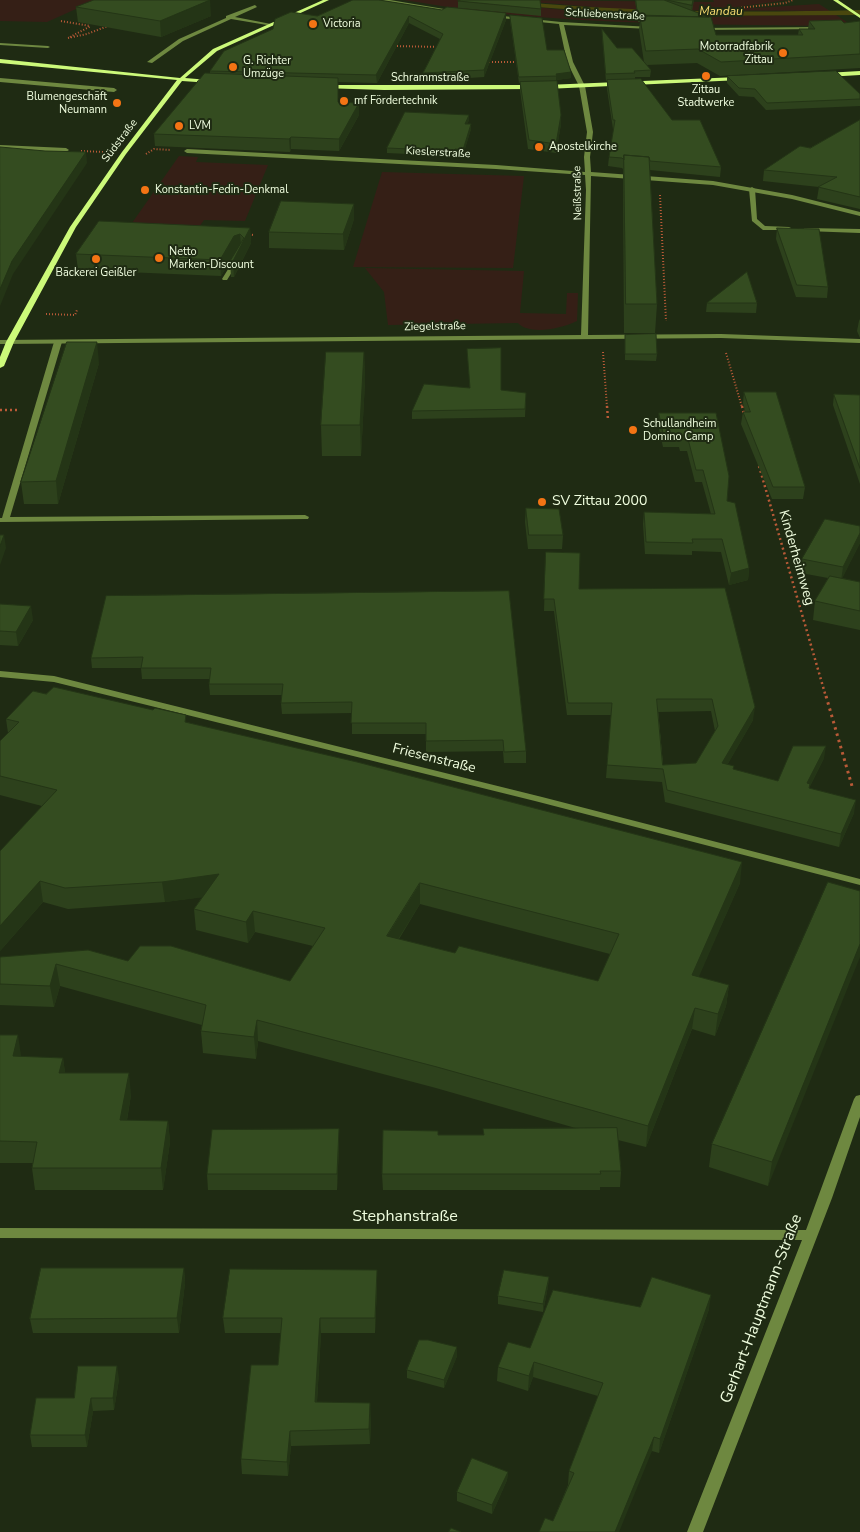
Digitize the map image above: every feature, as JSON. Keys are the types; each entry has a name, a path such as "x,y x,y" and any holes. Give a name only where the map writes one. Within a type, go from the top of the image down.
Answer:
{"main road":[{"name":"Südstraße","path":"0,366 10,342 73,227 124,153 180,80 215,50 327,0"},
{"path":"837,1 860,17"},
{"path":"0,61 213,82"},
{"path":"820,75 860,73"},
{"name":"Schrammstraße","path":"320,86 459,88 582,86 750,78"}],"street":[{"path":"381,0 461,12"},
{"path":"150,62 181,40 255,6"},
{"name":"Schliebenstraße","path":"487,15 561,23 660,28"},
{"path":"228,17 272,25"},
{"name":"Neißstraße","path":"561,23 570,62 582,86 590,132 584,337"},
{"path":"696,29 827,28"},
{"path":"0,44 48,47"},
{"path":"0,80 114,90"},
{"path":"0,147 66,150"},
{"name":"Kieslerstraße","path":"187,151 388,160 659,178 752,189 860,214"},
{"path":"752,189 754,220 763,228 792,229"},
{"path":"802,229 860,231"},
{"path":"225,279 240,253"},
{"name":"Ziegelstraße","path":"0,342 667,336 860,341"},
{"path":"58,342 3,520 305,517"},
{"name":"Friesenstraße","path":"0,674 54,679 860,882"},
{"name":"Gerhart-Hauptmann-Straße","path":"695,1532 825,1198 860,1098"},
{"name":"Stephanstraße","path":"0,1234 809,1235"}],"path":[{"path":"738,8 785,3 793,0"},
{"path":"61,21 91,26 68,38 87,34 112,24"},
{"path":"386,46 442,47 442,51"},
{"path":"485,62 521,62"},
{"path":"66,150 146,154 154,150 187,151"},
{"path":"659,178 667,336"},
{"path":"243,234 253,235"},
{"path":"26,313 75,315 77,310"},
{"path":"721,336 744,416"},
{"path":"602,337 608,420"},
{"path":"0,410 25,410"},
{"name":"Kinderheimweg","path":"758,463 852,786"}],"shaded area":[{"path":"0,0 96,0 47,22 0,21"},
{"path":"403,0 469,0 583,12 657,16 836,15 853,26 577,20 504,14"},
{"path":"508,0 714,2 713,0 788,0 736,7 755,8 819,4 830,11 631,10"},
{"path":"179,156 198,157 196,162 268,165 245,221 204,220 199,227 132,223"},
{"path":"382,172 524,176 513,268 353,267"},
{"path":"365,268 524,271 520,313 566,314 567,293 578,293 577,321 547,330 530,329 518,323 388,325 384,292"}],"water":[{"name":"Mandau","path":"532,3 696,11 860,10 860,15 657,16 524,6"}],"building":[{"path":"94,0 210,0 160,21 76,7"},
{"path":"353,0 379,0 442,10 447,7 506,13 484,70 423,73 443,34 409,16 376,75 210,71 224,51 273,29 275,19 291,12 317,16"},
{"path":"540,0 541,9 458,1"},
{"path":"636,0 664,0 709,17 638,15"},
{"path":"667,0 693,0 692,5"},
{"path":"510,15 542,18 547,50 564,50 571,72 556,74 557,76 519,77"},
{"path":"640,16 711,17 716,35 803,35 799,29 815,29 809,21 841,20 844,23 860,21 860,54 721,62 698,49 646,51"},
{"path":"602,29 617,48 632,48 651,70 634,71 635,73 606,74"},
{"path":"836,71 860,94 860,99 767,103 755,89 739,88 727,76"},
{"path":"205,73 338,78 338,102 359,103 339,139 154,134"},
{"path":"641,79 672,120 700,120 721,167 650,161 649,157 624,155 624,160 622,158 609,157 615,120 613,120 607,80"},
{"path":"557,81 561,115 556,144 529,140 520,82"},
{"path":"405,112 469,115 465,124 471,124 463,150 387,148"},
{"path":"860,120 860,197 818,187 837,177 764,170 800,146 810,148"},
{"path":"0,147 86,152 12,261 0,289"},
{"path":"624,155 649,157 657,304 626,304"},
{"path":"281,201 354,204 343,234 269,232"},
{"path":"99,221 250,228 233,261 230,261 244,238 240,234 234,236 220,260 76,254"},
{"path":"777,228 819,229 828,287 797,285"},
{"path":"747,272 757,303 707,303"},
{"path":"656,334 657,354 625,354 625,335"},
{"path":"67,342 97,342 56,481 21,482"},
{"path":"501,348 501,390 526,393 525,409 412,411 424,384 470,388 467,349"},
{"path":"326,352 364,352 360,425 321,425"},
{"path":"744,392 776,392 805,487 773,487 743,412 750,412"},
{"path":"834,394 860,395 860,468"},
{"path":"659,413 716,413 729,476 727,501 735,503 749,568 731,573 722,539 692,539 693,543 646,542 644,512 715,514 703,470 696,470 688,439 681,439 680,436 664,436"},
{"path":"526,508 559,509 563,535 529,535"},
{"path":"825,519 860,526 860,533 843,567 802,559"},
{"path":"0,535 4,535 0,546"},
{"path":"546,552 580,553 579,589 725,588 755,707 722,763 734,766 733,769 778,781 793,746 826,746 807,783 810,784 809,788 856,800 841,834 667,790 663,769 607,765 612,703 568,703 554,599 544,599","holes":["657,699 712,699 718,726 696,763 663,765"]},
{"path":"830,576 860,582 860,611 815,601"},
{"path":"509,591 526,751 504,752 503,740 426,741 426,723 351,723 352,702 281,703 283,684 209,684 211,668 141,668 143,657 91,658 106,596"},
{"path":"0,604 31,606 16,632 0,631"},
{"path":"54,687 153,710 155,708 186,715 185,722 357,762 742,862 692,975 729,985 718,1014 695,1008 648,1126 437,1067 257,1020 254,1037 201,1031 206,1005 56,964 50,986 0,984 0,957 88,950 128,961 140,946 171,946 290,981 325,928 253,911 246,922 194,909 219,874 162,882 65,888 40,881 0,926 0,851 57,790 0,776 0,741 19,722 6,719 33,691 46,694","holes":["420,883 619,934 598,981 459,946 455,953 387,936"]},
{"path":"828,882 860,891 860,944 772,1162 712,1144"},
{"path":"0,1035 18,1035 13,1056 63,1058 59,1073 129,1073 120,1120 168,1121 161,1168 32,1168 37,1142 0,1141"},
{"path":"617,1128 621,1171 600,1171 601,1174 382,1174 383,1130 438,1131 438,1135 484,1135 483,1129"},
{"path":"339,1129 337,1174 207,1174 212,1130"},
{"path":"41,1268 184,1268 177,1318 30,1319"},
{"path":"230,1269 377,1270 375,1318 320,1318 315,1402 370,1403 369,1429 290,1431 287,1462 241,1459 251,1365 278,1365 282,1318 223,1318"},
{"path":"504,1270 549,1277 543,1304 498,1296"},
{"path":"652,1277 711,1295 660,1439 654,1437 615,1532 539,1532 545,1518 553,1521 574,1473 569,1471 603,1383 534,1362 529,1376 498,1367 508,1342 530,1348 553,1290 640,1307"},
{"path":"419,1340 428,1340 457,1347 444,1380 407,1370"},
{"path":"78,1366 117,1366 113,1398 91,1398 85,1435 30,1435 36,1398 74,1398"},
{"path":"472,1458 508,1472 492,1505 457,1492"},
{"path":"451,1528 461,1532 449,1532"}],"place":[{"name":"Victoria","path":"313,24"},
{"name":"Motorradfabrik Zittau","path":"783,53"},
{"name":"G. Richter Umzüge","path":"233,67"},
{"name":"Zittau Stadtwerke","path":"706,76"},
{"name":"mf Fördertechnik","path":"344,101"},
{"name":"Blumengeschäft Neumann","path":"117,103"},
{"name":"LVM","path":"179,126"},
{"name":"Apostelkirche","path":"539,147"},
{"name":"Konstantin-Fedin-Denkmal","path":"145,190"},
{"name":"Netto Marken-Discount","path":"159,258"},
{"name":"Bäckerei Geißler","path":"96,259"},
{"name":"Schullandheim Domino Camp","path":"633,430"},
{"name":"SV Zittau 2000","path":"542,502"}]}
